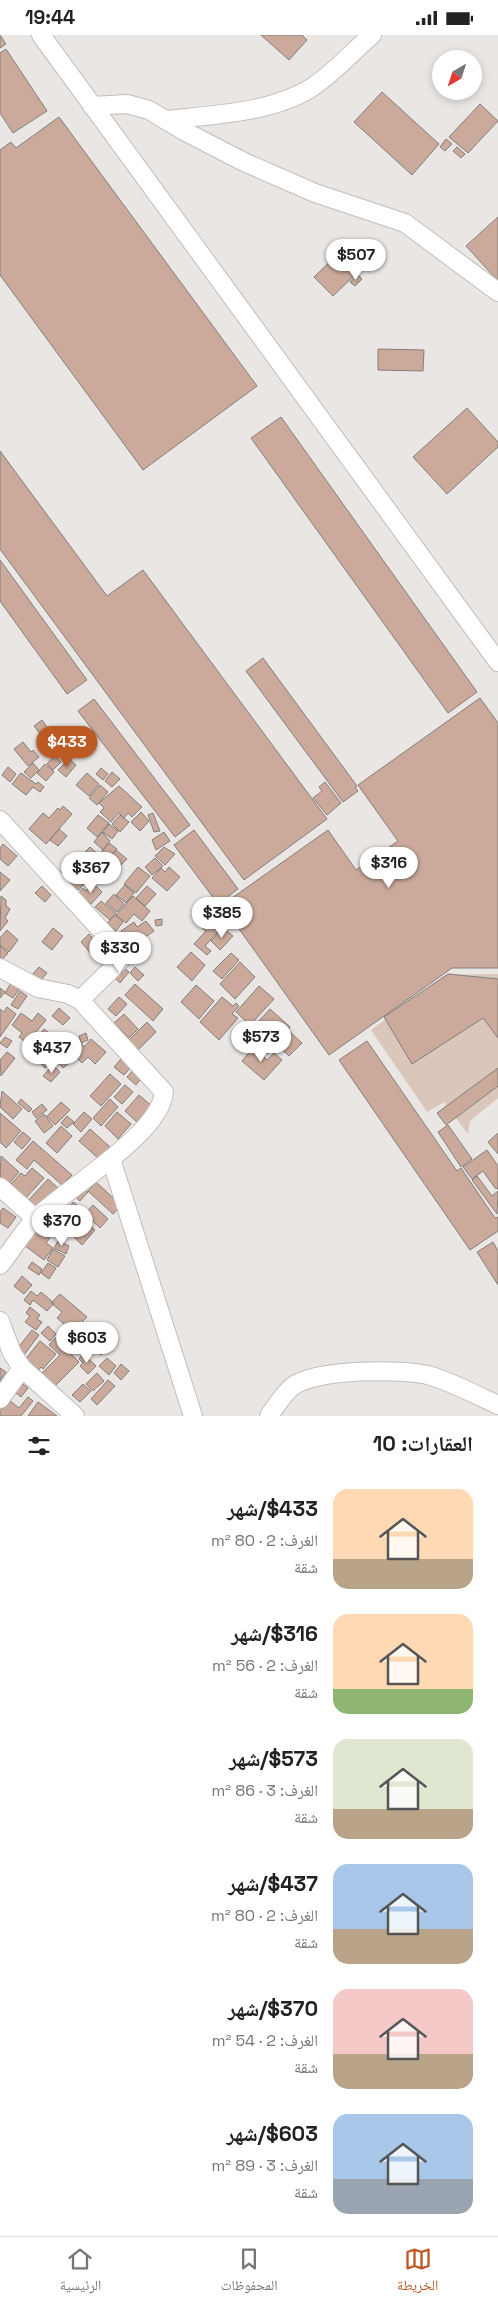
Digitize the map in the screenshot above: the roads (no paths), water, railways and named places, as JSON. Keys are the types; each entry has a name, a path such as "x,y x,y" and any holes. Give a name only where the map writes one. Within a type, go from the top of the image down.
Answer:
{"street":[{"path":"40,35 498,662"},
{"path":"165,120 227,113 281,102 311,88 372,35"},
{"path":"92,106 127,104 149,110 244,162 315,193 404,223 498,293"},
{"path":"0,820 122,953 120,961 80,1000"},
{"path":"0,968 38,988 68,994 80,1000 164,1093 163,1103 158,1113 111,1159 36,1219 0,1265"},
{"path":"111,1159 193,1416"},
{"path":"0,1187 36,1219"},
{"path":"0,1321 12,1353 22,1368 75,1416"},
{"path":"0,1399 22,1368"},
{"path":"270,1416 293,1387 309,1378 328,1375 401,1372 431,1376 498,1405"}]}
